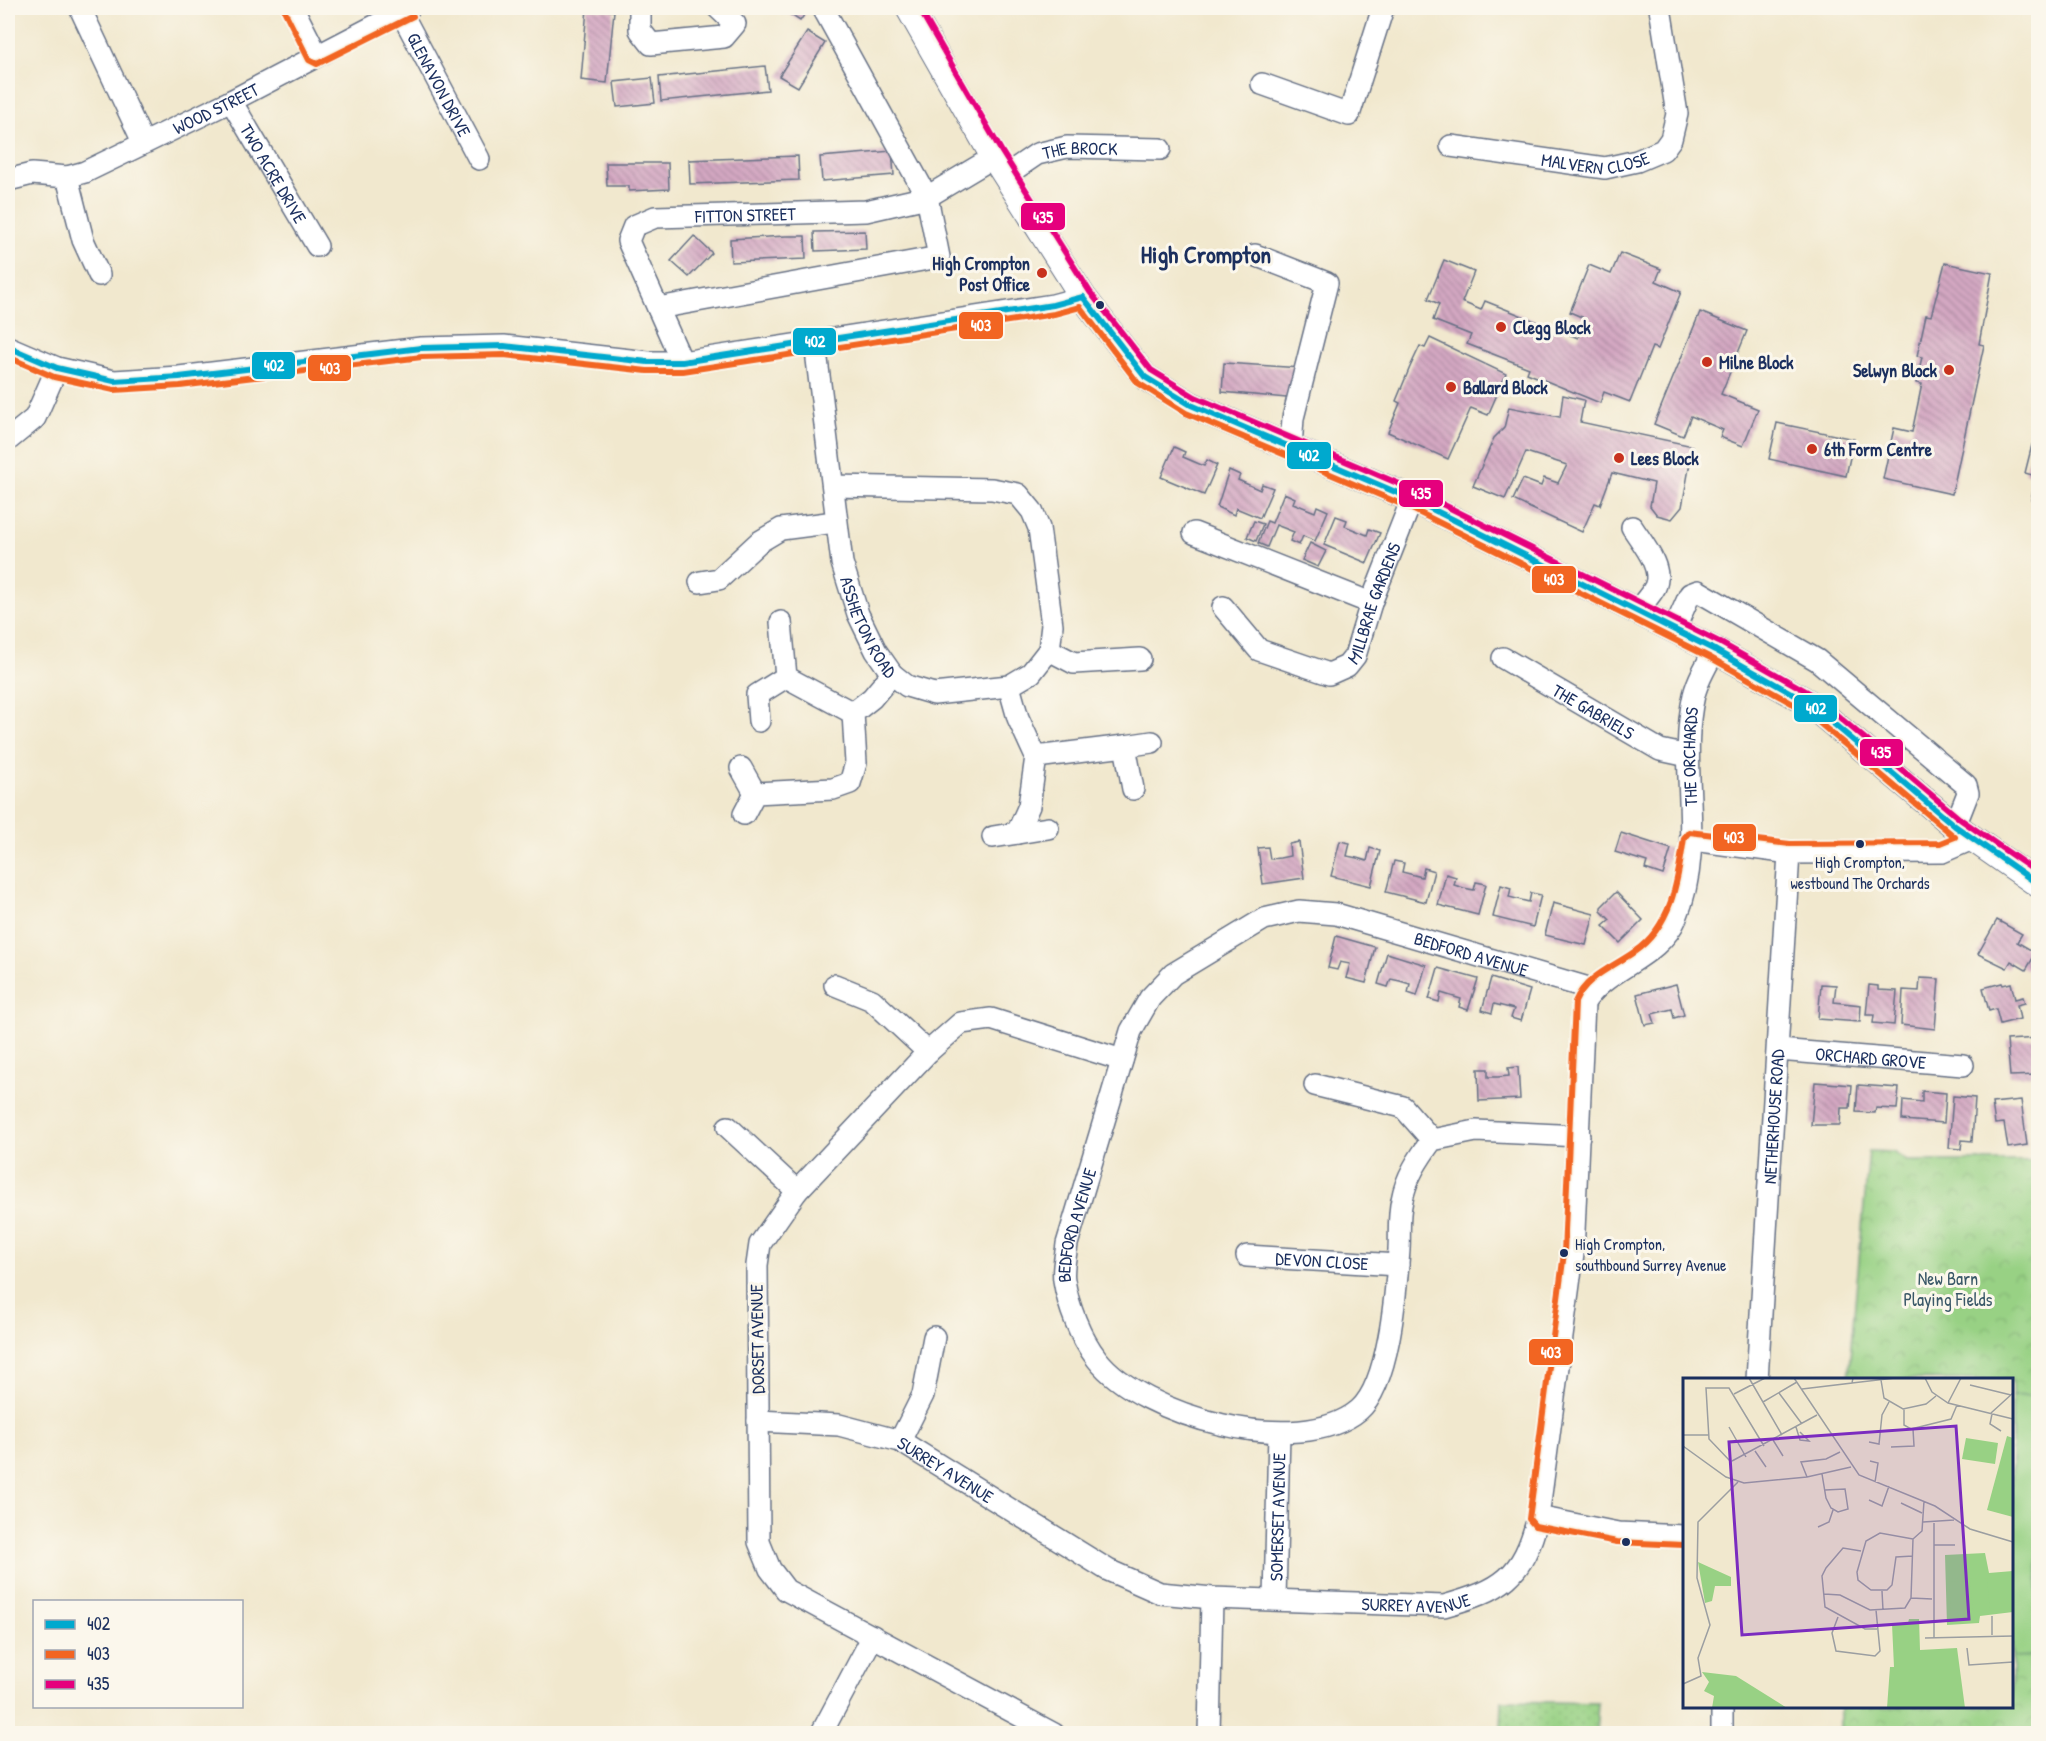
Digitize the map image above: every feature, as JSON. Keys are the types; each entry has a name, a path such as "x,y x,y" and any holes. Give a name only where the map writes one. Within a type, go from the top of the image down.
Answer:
{"main road":[{"path":"909,8 1000,166 1083,297 1145,377 1191,405 1412,499 1716,650 1809,703 1964,833 2038,884"}],"street":[{"path":"80,8 143,142"},
{"path":"293,8 317,55"},
{"path":"640,8 640,30 651,44 724,37 735,24 718,8"},
{"path":"658,308 939,257 927,197 822,8"},
{"path":"1262,84 1348,116 1383,8"},
{"name":"MALVERN CLOSE","path":"1451,146 1605,168 1637,161 1663,150 1671,139 1677,114 1660,8"},
{"name":"WOOD STREET","path":"9,177 32,174 67,177 85,172 231,101 405,10"},
{"name":"GLENAVON DRIVE","path":"405,10 479,159"},
{"name":"TWO ACRE DRIVE","path":"231,101 317,246"},
{"name":"THE BROCK","path":"1000,166 1067,147 1160,149"},
{"name":"FITTON STREET","path":"682,362 628,241 634,226 656,217 866,211 927,197 1000,166"},
{"path":"67,177 83,240 99,275"},
{"path":"1255,255 1327,283 1293,418 1291,448"},
{"path":"8,347 57,368 114,381 179,377 421,348 504,345 648,362 682,362 1053,305 1083,297"},
{"name":"ASSHETON ROAD","path":"815,343 833,486 835,522 842,563 858,614 876,651 892,674 907,686 934,694 1009,686 1031,673 1049,650"},
{"path":"8,440 35,418 57,368"},
{"path":"833,486 992,489 1018,494 1032,511 1040,528 1052,625 1049,650 1074,663 1140,660"},
{"name":"MILLBRAE GARDENS","path":"1223,607 1259,650 1329,674 1347,666 1355,656 1371,603 1412,499"},
{"path":"700,582 719,579 759,542 781,530 835,522"},
{"path":"1632,527 1655,565 1657,576 1655,587 1637,610"},
{"path":"1194,533 1371,603"},
{"path":"1675,628 1690,594 1698,591 1817,660 1966,784 1968,793 1964,833 1942,852 1789,853 1693,840"},
{"path":"781,622 786,677"},
{"name":"THE ORCHARDS","path":"1593,989 1648,953 1675,920 1687,882 1693,840 1688,756 1694,696 1703,671 1716,650"},
{"name":"THE GABRIELS","path":"1503,658 1660,750 1688,756"},
{"path":"853,713 872,698 892,674"},
{"path":"786,677 853,713"},
{"path":"759,721 757,695 786,677"},
{"path":"1009,686 1018,718 1036,757 1029,806 1017,833"},
{"path":"755,793 833,789 850,783 856,763 853,713"},
{"path":"1036,757 1152,742"},
{"path":"1125,746 1133,789"},
{"path":"741,768 755,793"},
{"path":"744,814 755,793"},
{"path":"993,837 1048,828"},
{"name":"NETHERHOUSE ROAD","path":"1756,1378 1789,853"},
{"name":"BEDFORD AVENUE","path":"1432,1140 1414,1165 1402,1200 1398,1265 1385,1357 1376,1387 1359,1410 1325,1426 1279,1433 1227,1426 1180,1414 1133,1389 1097,1359 1074,1318 1064,1278 1067,1244 1131,1031 1150,998 1173,974 1264,919 1299,911 1336,914 1593,989"},
{"path":"835,985 872,1000 928,1052"},
{"name":"SURREY AVENUE","path":"758,1421 839,1425 900,1441 1108,1570 1160,1593 1212,1598 1444,1606 1480,1596 1511,1577 1532,1542 1538,1517 1573,1254 1584,1004 1593,989"},
{"name":"DORSET AVENUE","path":"1054,1734 786,1590 770,1569 759,1542 757,1265 760,1244 797,1191 928,1052 961,1023 991,1019 1122,1060"},
{"name":"ORCHARD GROVE","path":"1778,1050 1963,1065"},
{"path":"1315,1085 1402,1107 1432,1140 1476,1131 1579,1136"},
{"path":"728,1127 797,1191"},
{"name":"DEVON CLOSE","path":"1247,1256 1398,1265"},
{"path":"900,1441 923,1395 934,1338"},
{"name":"SOMERSET AVENUE","path":"1275,1599 1279,1433"},
{"path":"1538,1517 1617,1533 1683,1536"},
{"path":"1209,1734 1212,1598"},
{"path":"820,1734 873,1636"},
{"path":"1722,1708 1722,1734"}],"green space":[{"name":"New Barn Playing Fields","path":"1869,1151 1893,1152 1907,1161 2038,1161 2038,1733 1840,1733 1840,1708 2013,1708 2013,1378 1848,1378"},
{"path":"2038,1395 2038,1656 2013,1657 2013,1396"},
{"path":"1502,1701 1598,1703 1596,1733 1501,1733"}],"building":[{"path":"587,8 614,11 607,83 581,80"},
{"path":"780,8 809,8 800,21"},
{"path":"807,32 825,43 798,87 779,76"},
{"path":"765,66 768,90 661,101 659,77"},
{"path":"652,78 655,103 617,107 614,82"},
{"path":"892,151 894,175 822,181 820,157"},
{"path":"798,156 799,180 690,184 689,160"},
{"path":"606,163 668,163 669,189 629,191 629,186 607,186"},
{"path":"865,231 866,249 815,251 814,232"},
{"path":"694,236 712,253 689,277 671,261"},
{"path":"805,236 806,259 731,262 730,239"},
{"name":"Clegg Block","path":"1620,253 1661,269 1656,281 1681,292 1658,349 1652,347 1630,402 1604,392 1600,403 1527,373 1529,368 1467,344 1471,335 1433,320 1439,304 1428,299 1444,260 1474,272 1462,302 1481,310 1485,301 1578,338 1586,319 1570,312 1589,265 1611,274"},
{"name":"Selwyn Block","path":"1945,263 1992,273 1979,344 1984,345 1952,494 1883,479 1894,428 1912,432 1922,384 1916,383 1922,357 1917,356 1926,315 1931,316"},
{"name":"Milne Block","path":"1700,312 1747,331 1721,394 1758,409 1743,446 1720,437 1723,430 1691,416 1683,436 1654,424"},
{"name":"Ballard Block","path":"1430,338 1506,374 1488,415 1471,408 1448,459 1388,432 1400,403 1396,401 1410,367 1420,346 1425,348"},
{"path":"1224,363 1301,368 1297,399 1222,392"},
{"name":"Lees Block","path":"1563,395 1584,400 1580,422 1693,446 1682,507 1672,519 1657,515 1650,506 1654,483 1612,473 1600,505 1595,503 1582,532 1513,500 1523,479 1541,486 1544,478 1558,483 1567,465 1526,452 1505,499 1473,486 1494,438 1504,428 1509,407 1560,417"},
{"name":"6th Form Centre","path":"1777,423 1854,439 1846,476 1769,459"},
{"path":"2032,445 2038,447 2038,502 2031,500 2036,476 2025,473"},
{"path":"1174,447 1185,452 1183,457 1204,466 1207,460 1217,465 1204,495 1161,477"},
{"path":"1229,470 1240,475 1238,480 1260,490 1262,484 1273,488 1260,518 1236,508 1234,515 1217,507"},
{"path":"1284,493 1295,498 1293,503 1315,512 1317,506 1328,511 1315,541 1303,536 1299,545 1290,541 1294,532 1276,525 1267,547 1258,543 1267,521 1272,523"},
{"path":"1336,516 1347,520 1345,526 1367,535 1369,529 1380,533 1367,563 1324,545"},
{"path":"1254,521 1263,524 1256,541 1247,537"},
{"path":"1310,543 1326,551 1318,567 1302,560"},
{"path":"1621,833 1671,849 1663,875 1645,869 1647,862 1615,852"},
{"path":"1340,841 1350,843 1347,856 1367,861 1370,848 1380,851 1371,886 1331,876"},
{"path":"1299,842 1304,878 1263,884 1258,848 1268,847 1270,859 1280,858 1290,856 1289,844"},
{"path":"1394,861 1404,863 1402,872 1422,877 1424,868 1434,871 1426,902 1386,892"},
{"path":"1446,874 1456,877 1454,885 1464,888 1474,890 1476,882 1486,884 1478,915 1438,905"},
{"path":"1501,885 1511,888 1509,897 1529,902 1531,893 1541,895 1533,927 1493,917"},
{"path":"1616,892 1643,920 1620,943 1603,926 1610,920 1601,911 1601,907"},
{"path":"1553,903 1594,914 1586,945 1545,935"},
{"path":"1997,920 2022,934 2017,942 2036,953 2026,970 2011,961 2007,968 1978,954"},
{"path":"1336,936 1375,947 1366,983 1346,978 1350,964 1340,962 1337,970 1328,968"},
{"path":"1387,953 1426,965 1417,996 1408,993 1410,984 1391,979 1388,987 1378,984"},
{"path":"1438,968 1478,979 1468,1010 1459,1007 1461,999 1441,993 1439,1002 1429,999"},
{"path":"1491,978 1530,990 1521,1021 1511,1018 1514,1009 1494,1004 1492,1013 1482,1010"},
{"path":"1920,978 1939,979 1935,1029 1901,1025 1903,990 1919,991"},
{"path":"2002,983 2003,985 2011,983 2015,999 2023,997 2025,1003 2017,1005 2020,1019 2000,1024 1996,1009 1989,1011 1983,988"},
{"path":"1676,984 1684,1015 1674,1018 1672,1009 1652,1014 1655,1023 1645,1025 1637,994"},
{"path":"1821,984 1836,985 1834,1002 1861,1005 1860,1022 1818,1019"},
{"path":"1869,985 1878,986 1878,990 1897,991 1894,1025 1873,1023 1874,1015 1866,1015"},
{"path":"2038,1038 2038,1075 2010,1076 2007,1040"},
{"path":"1518,1067 1520,1099 1479,1101 1478,1069 1488,1069 1488,1077 1498,1077 1509,1076 1508,1068"},
{"path":"1815,1082 1852,1085 1850,1108 1841,1108 1840,1125 1811,1125"},
{"path":"1858,1085 1899,1088 1897,1109 1876,1108 1875,1113 1856,1112"},
{"path":"1922,1091 1946,1093 1944,1123 1902,1120 1903,1100 1922,1102"},
{"path":"1953,1096 1975,1098 1972,1141 1962,1140 1961,1149 1949,1148"},
{"path":"2021,1100 2027,1145 2008,1148 2004,1123 1995,1124 1992,1103"}],"transit line":[{"name":"435","path":"919,8 1002,152 1090,292 1151,370 1195,397 1416,491 1719,642 1813,695 1960,819 2038,873"},
{"name":"403","path":"285,12 309,60 317,64 413,16"},
{"name":"402","path":"1083,297 1145,377 1191,405 1412,499 1715,650 1809,703 1955,826 2038,884"},
{"name":"402","path":"8,347 57,368 114,381 179,377 421,348 504,346 648,362 682,362 1053,305 1083,297"},
{"name":"403","path":"8,357 54,377 114,390 180,386 422,357 504,355 647,371 683,371 1054,314 1080,307 1138,383 1186,413 1408,507 1711,658 1804,710 1955,837 1940,843 1790,844 1689,832 1684,838 1676,886 1665,916 1657,929 1634,952 1586,985 1575,1002 1564,1253 1529,1519 1535,1526 1617,1542 1683,1545"}],"place":[{"name":"High Crompton Post Office","path":"1042,273"},
{"name":"Clegg Block","path":"1501,327"},
{"name":"Milne Block","path":"1707,362"},
{"name":"Selwyn Block","path":"1949,370"},
{"name":"Ballard Block","path":"1451,387"},
{"name":"6th Form Centre","path":"1812,449"},
{"name":"Lees Block","path":"1619,458"},
{"name":"High Crompton, westbound The Orchards","path":"1860,844"},
{"name":"High Crompton, southbound Surrey Avenue","path":"1564,1253"}],"district":[{"name":"High Crompton","path":"1206,254"}]}
